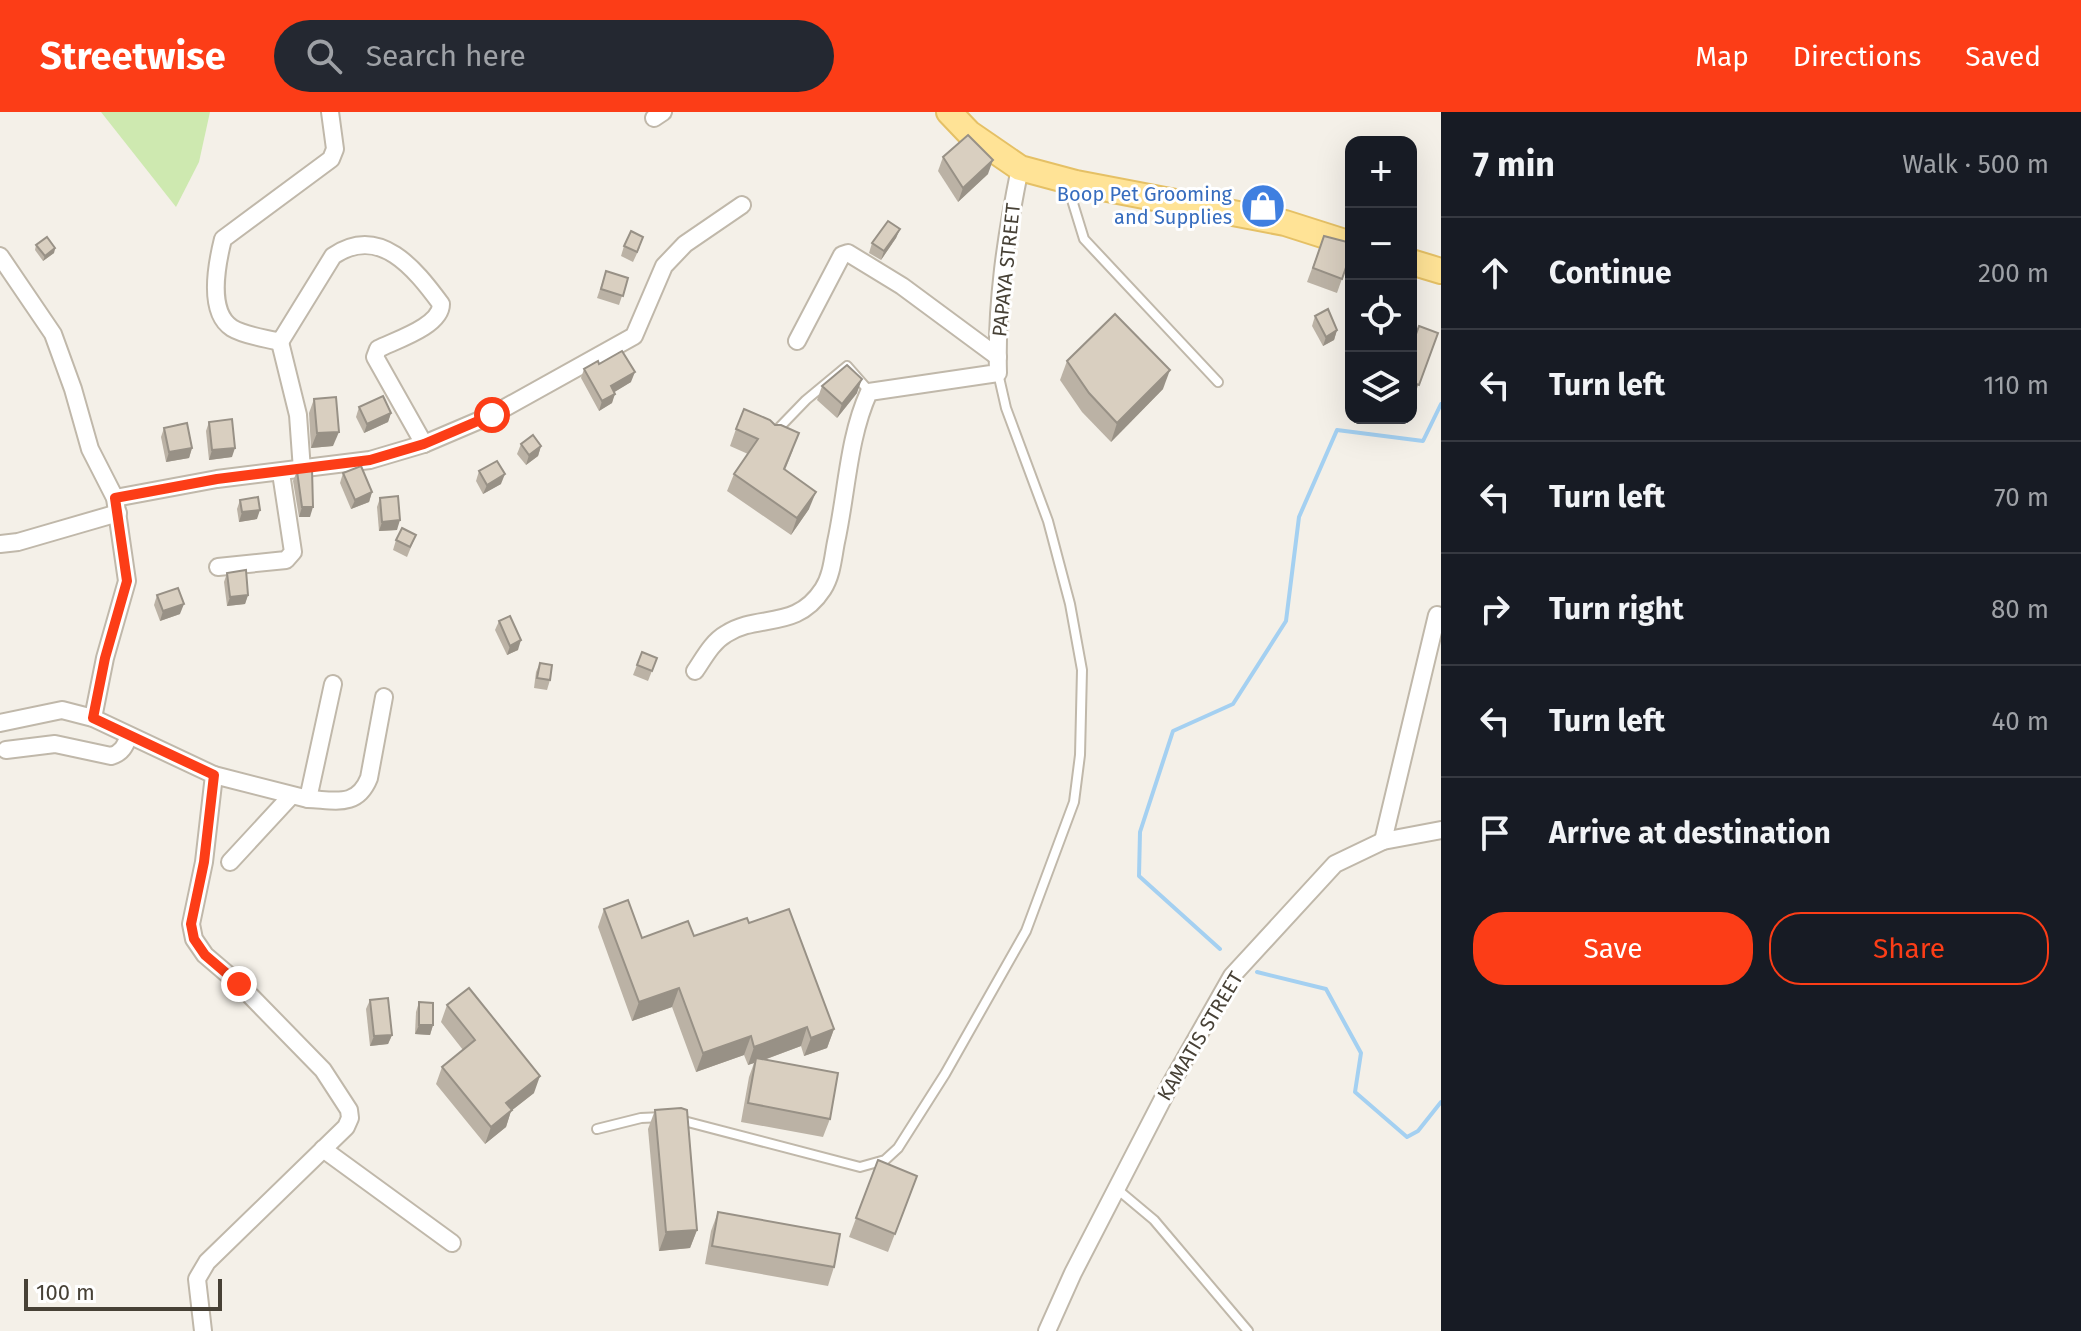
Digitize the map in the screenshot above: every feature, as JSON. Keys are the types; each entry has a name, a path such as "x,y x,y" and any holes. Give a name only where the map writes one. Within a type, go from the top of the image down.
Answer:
{"main road":[{"path":"949,112 969,133 1020,168 1076,183 1285,223 1345,242"},
{"path":"1417,264 1441,271"}],"street":[{"path":"280,342 233,329 221,318 216,300 220,251 223,239 229,234 331,159 335,149 330,112"},
{"name":"PAPAYA STREET","path":"998,365 1004,252 1020,168"},
{"path":"0,544 18,542 117,505 217,479 370,460 424,444 492,415 634,336 664,266 685,244 742,205"},
{"path":"302,470 298,415 280,342 333,256 345,248 364,244 402,257 441,304 441,310 432,323 378,349 375,357 424,444"},
{"path":"797,341 836,265 842,255 848,253 902,286 998,365"},
{"path":"0,256 53,334 90,449 117,505 127,581 105,658 93,718"},
{"path":"695,671 713,644 724,634 741,626 775,622 798,612 823,590 829,579 843,509 856,425 869,392 998,365"},
{"path":"218,567 286,560 291,556 293,552 281,473"},
{"path":"1383,841 1437,615"},
{"path":"230,862 300,798 333,684"},
{"path":"0,723 62,710 93,718 214,775 300,798 349,801 365,790 384,697"},
{"path":"6,750 55,744 111,756 125,747 129,736"},
{"path":"203,1331 197,1279 207,1262 346,1127 350,1118 341,1095 323,1070 239,984 205,955 194,939 191,924 204,862 214,775"},
{"name":"KAMATIS STREET","path":"1047,1331 1169,1087 1232,976 1335,864 1383,841 1441,830"},
{"path":"323,1149 452,1243"}],"lane":[{"path":"1076,183 1072,200 1084,239 1218,382"},
{"path":"597,1129 641,1118 663,1117 860,1167 885,1160 898,1148 945,1074 1026,931 1074,802 1080,755 1082,670 1070,604 1048,521 1006,408 998,365"},
{"path":"771,436 806,400 847,366 869,392"},
{"path":"1117,1189 1154,1220 1248,1331"}],"green space":[{"path":"101,112 210,112 199,162 176,207"}],"building":[{"path":"968,135 993,160 963,188 943,157"},
{"path":"888,221 900,229 884,251 872,243"},
{"path":"631,231 643,237 637,252 624,246"},
{"path":"1324,236 1345,241 1342,279 1313,268"},
{"path":"47,237 55,248 45,256 36,245"},
{"path":"606,271 628,278 623,296 601,289"},
{"path":"1328,309 1337,330 1326,337 1315,316"},
{"path":"1115,314 1170,370 1117,423 1089,393 1067,361"},
{"path":"1419,326 1438,333 1419,385 1417,384"},
{"path":"622,351 635,372 611,386 615,394 602,401 584,369"},
{"path":"847,365 862,379 842,404 822,386"},
{"path":"383,396 391,413 367,424 359,407"},
{"path":"336,397 339,432 317,433 314,399"},
{"path":"744,409 799,433 784,469 816,492 797,518 734,474 758,439 736,429"},
{"path":"232,419 235,448 212,450 209,422"},
{"path":"187,423 192,448 169,452 164,428"},
{"path":"533,435 541,446 529,455 521,444"},
{"path":"497,461 505,474 487,485 479,471"},
{"path":"361,466 372,492 355,500 343,473"},
{"path":"312,469 313,507 302,507 297,471"},
{"path":"398,496 400,520 382,522 380,498"},
{"path":"258,497 260,510 242,512 240,500"},
{"path":"402,528 416,535 410,547 396,540"},
{"path":"246,570 248,595 230,597 227,573"},
{"path":"178,588 184,604 163,611 157,595"},
{"path":"510,616 521,640 510,646 499,621"},
{"path":"642,652 657,658 652,671 637,665"},
{"path":"540,663 552,665 550,680 537,678"},
{"path":"628,900 642,938 688,921 694,936 747,918 749,923 789,909 834,1029 811,1038 807,1027 754,1047 751,1036 703,1053 679,988 639,1002 604,909"},
{"path":"469,988 540,1076 506,1103 512,1110 491,1127 442,1067 475,1040 447,1005"},
{"path":"388,998 392,1035 374,1036 370,1000"},
{"path":"419,1002 433,1003 433,1025 419,1025"},
{"path":"756,1058 838,1073 830,1119 748,1103"},
{"path":"655,1110 687,1110 697,1230 666,1232"},
{"path":"878,1160 917,1176 895,1234 856,1218"},
{"path":"718,1212 840,1234 834,1267 712,1246"}],"waterway":[{"path":"1220,949 1139,876 1140,832 1173,731 1233,704 1286,621 1299,517 1337,430 1423,441 1441,404"},
{"path":"1257,972 1326,989 1361,1053 1355,1092 1407,1137 1418,1131 1441,1102"}],"place":[{"name":"Boop Pet Grooming and Supplies","path":"1263,206"}],"route":[{"path":"239,984 205,955 194,939 191,924 204,862 214,775 93,718 105,658 127,581 115,498 217,479 294,472 370,460 424,444 492,415"}]}
